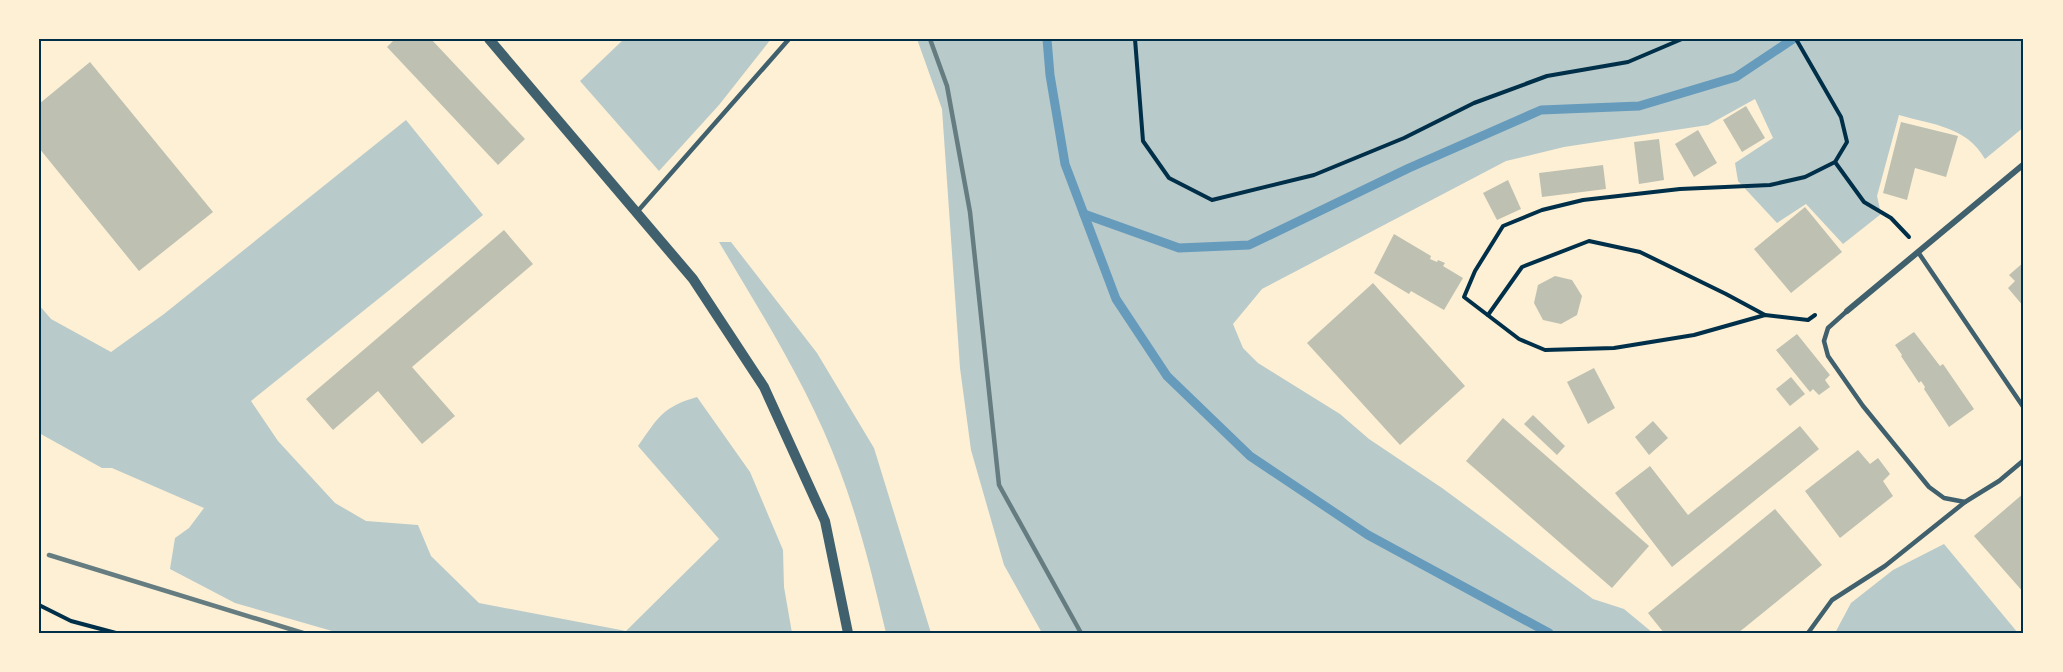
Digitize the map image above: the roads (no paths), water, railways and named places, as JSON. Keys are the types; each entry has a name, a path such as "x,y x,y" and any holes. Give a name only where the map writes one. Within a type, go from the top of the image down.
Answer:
{"street":[{"path":"489,39 693,279 764,387 825,521 848,633"},
{"path":"1847,311 2024,164"}],"lane":[{"path":"637,212 789,39"},
{"path":"1918,252 2024,408"},
{"path":"1847,311 1828,328 1824,341 1828,356 1863,406 1929,487 1944,498 1965,502"},
{"path":"1808,633 1832,600 1885,566 1965,502 1999,481 2024,460"}],"waterway":[{"path":"1047,39 1050,75 1065,164 1116,299 1167,376 1250,456 1368,535 1549,633"},
{"path":"1084,214 1179,248 1249,245 1409,168 1541,110 1639,106 1736,77 1793,39"}],"railway":[{"path":"930,39 947,86 970,212 999,485 1081,633"},
{"path":"49,555 303,633"}]}
